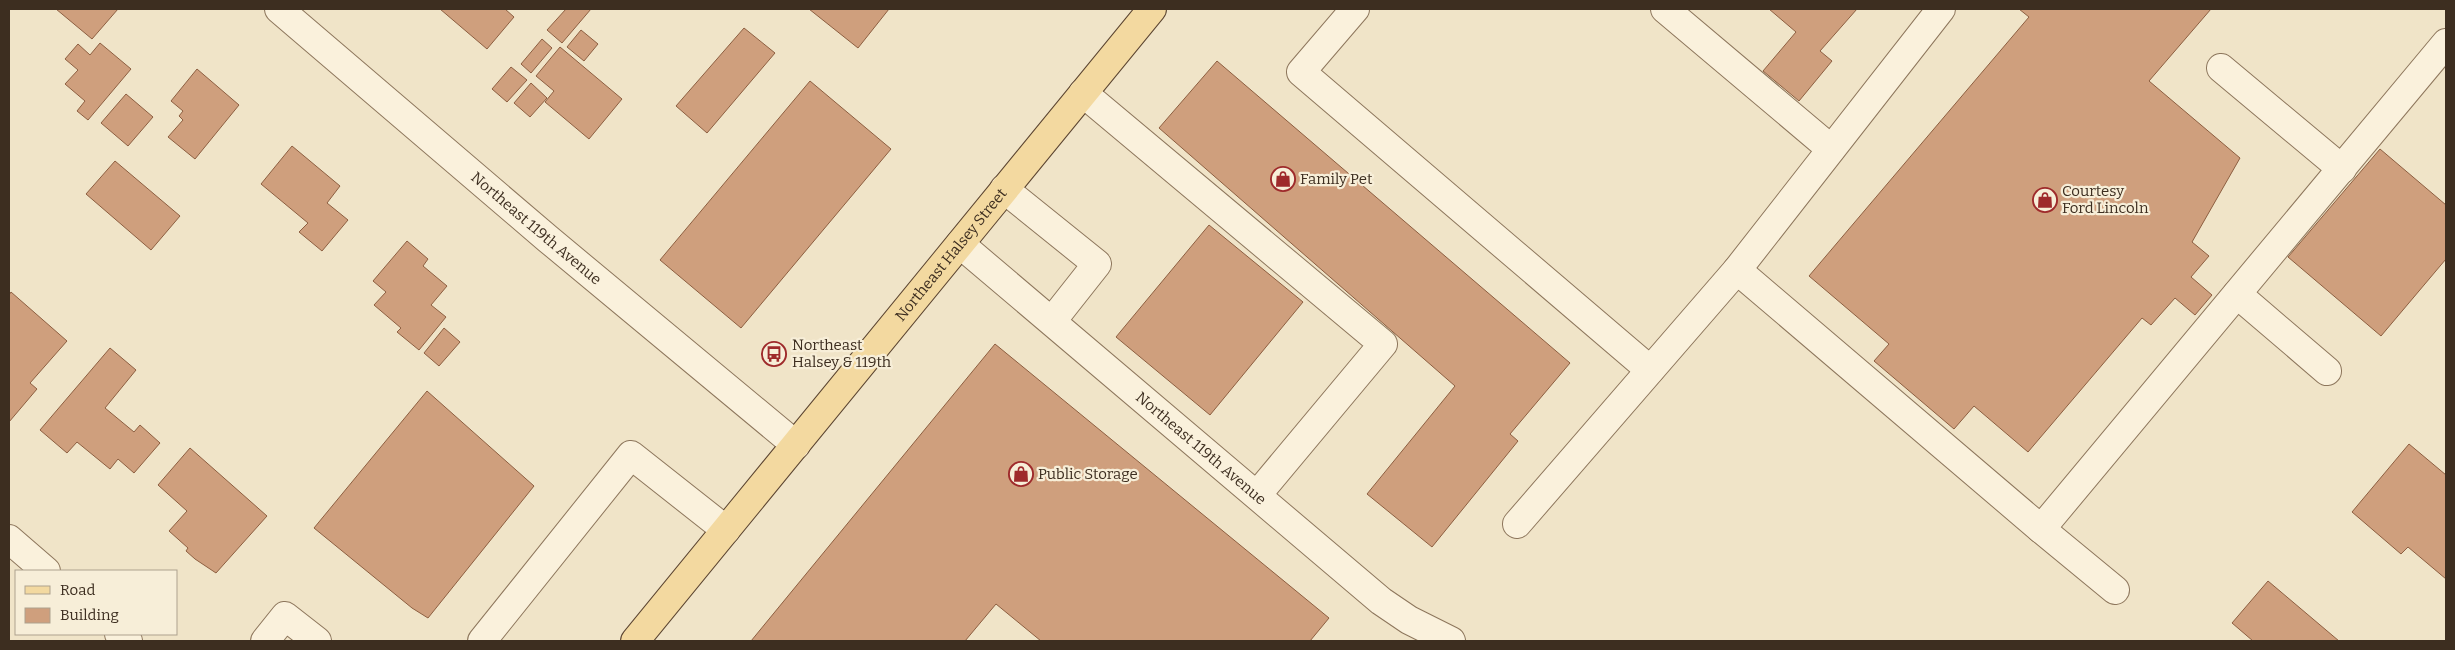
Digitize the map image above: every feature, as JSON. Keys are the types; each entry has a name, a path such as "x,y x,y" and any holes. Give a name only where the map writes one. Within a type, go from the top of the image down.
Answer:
{"main road":[{"name":"Northeast Halsey Street","path":"635,641 1152,9"}],"street":[{"name":"Northeast 119th Avenue","path":"279,9 548,239 796,445"},
{"path":"1355,9 1301,72 1650,370"},
{"path":"1665,9 1831,149"},
{"path":"1517,524 1736,270 1941,9"},
{"path":"2040,529 2446,43"},
{"path":"2221,68 2342,169"},
{"path":"1083,93 1383,344 1257,495"},
{"path":"1004,190 1097,264 1052,321"},
{"name":"Northeast 119th Avenue","path":"960,244 1381,601 1409,620 1451,641"},
{"path":"1736,270 2040,529 2115,590"},
{"path":"2237,294 2328,372"},
{"path":"482,641 631,455 726,530"},
{"path":"9,539 45,570"},
{"path":"265,641 285,616 317,641"}],"building":[{"path":"56,9 118,9 92,39"},
{"path":"440,9 505,9 514,17 487,49"},
{"path":"566,9 591,9 562,43 547,30"},
{"path":"809,9 889,9 858,48"},
{"path":"1769,9 1857,9 1820,51 1832,61 1799,101 1763,71 1796,32"},
{"name":"Courtesy Ford Lincoln","path":"2019,9 2211,9 2149,81 2240,158 2192,242 2209,256 2191,277 2212,295 2195,315 2175,298 2151,325 2142,318 2028,452 1974,406 1954,429 1874,361 1889,344 1809,276 2029,17"},
{"path":"744,28 775,53 707,133 676,106"},
{"path":"581,30 598,44 584,61 567,47"},
{"path":"542,39 552,48 531,73 521,64"},
{"path":"100,43 131,69 88,120 77,111 85,101 65,84 78,70 65,59 78,44 90,55"},
{"path":"560,47 622,99 589,139 545,102 554,91 536,76"},
{"path":"1217,61 1570,363 1510,434 1518,441 1432,547 1367,494 1455,386 1159,128"},
{"path":"511,67 527,80 507,102 492,89"},
{"path":"197,69 239,105 195,159 168,137 183,120 179,116 183,111 171,101"},
{"path":"810,81 891,149 741,328 660,260"},
{"path":"531,83 547,98 530,117 514,103"},
{"path":"126,94 153,117 128,146 101,123"},
{"path":"292,146 340,186 327,203 348,220 322,251 299,232 308,223 261,184"},
{"path":"2380,149 2446,205 2446,259 2381,336 2288,257"},
{"path":"115,161 180,216 151,250 86,194"},
{"path":"1209,225 1303,302 1210,415 1116,337"},
{"path":"407,241 428,259 423,266 447,286 431,305 446,317 419,350 397,332 401,328 374,305 386,292 373,281"},
{"path":"11,292 67,341 30,383 37,389 9,422 9,295"},
{"path":"444,328 460,342 439,366 424,353"},
{"name":"Public Storage","path":"995,344 1329,618 1310,641 1041,641 996,604 965,641 751,641"},
{"path":"110,348 136,370 105,408 134,432 140,425 160,443 134,473 118,459 110,469 77,442 67,453 40,430"},
{"path":"427,391 534,486 428,618 412,608 314,528"},
{"path":"2409,444 2446,475 2446,579 2408,547 2401,554 2352,512"},
{"path":"190,448 267,516 216,573 186,551 188,548 169,531 187,511 158,485"},
{"path":"2268,581 2339,641 2253,641 2232,623"}],"place":[{"name":"Family Pet","path":"1283,179"},
{"name":"Courtesy Ford Lincoln","path":"2045,200"},
{"name":"Northeast Halsey & 119th","path":"774,354"},
{"name":"Public Storage","path":"1021,474"}]}
